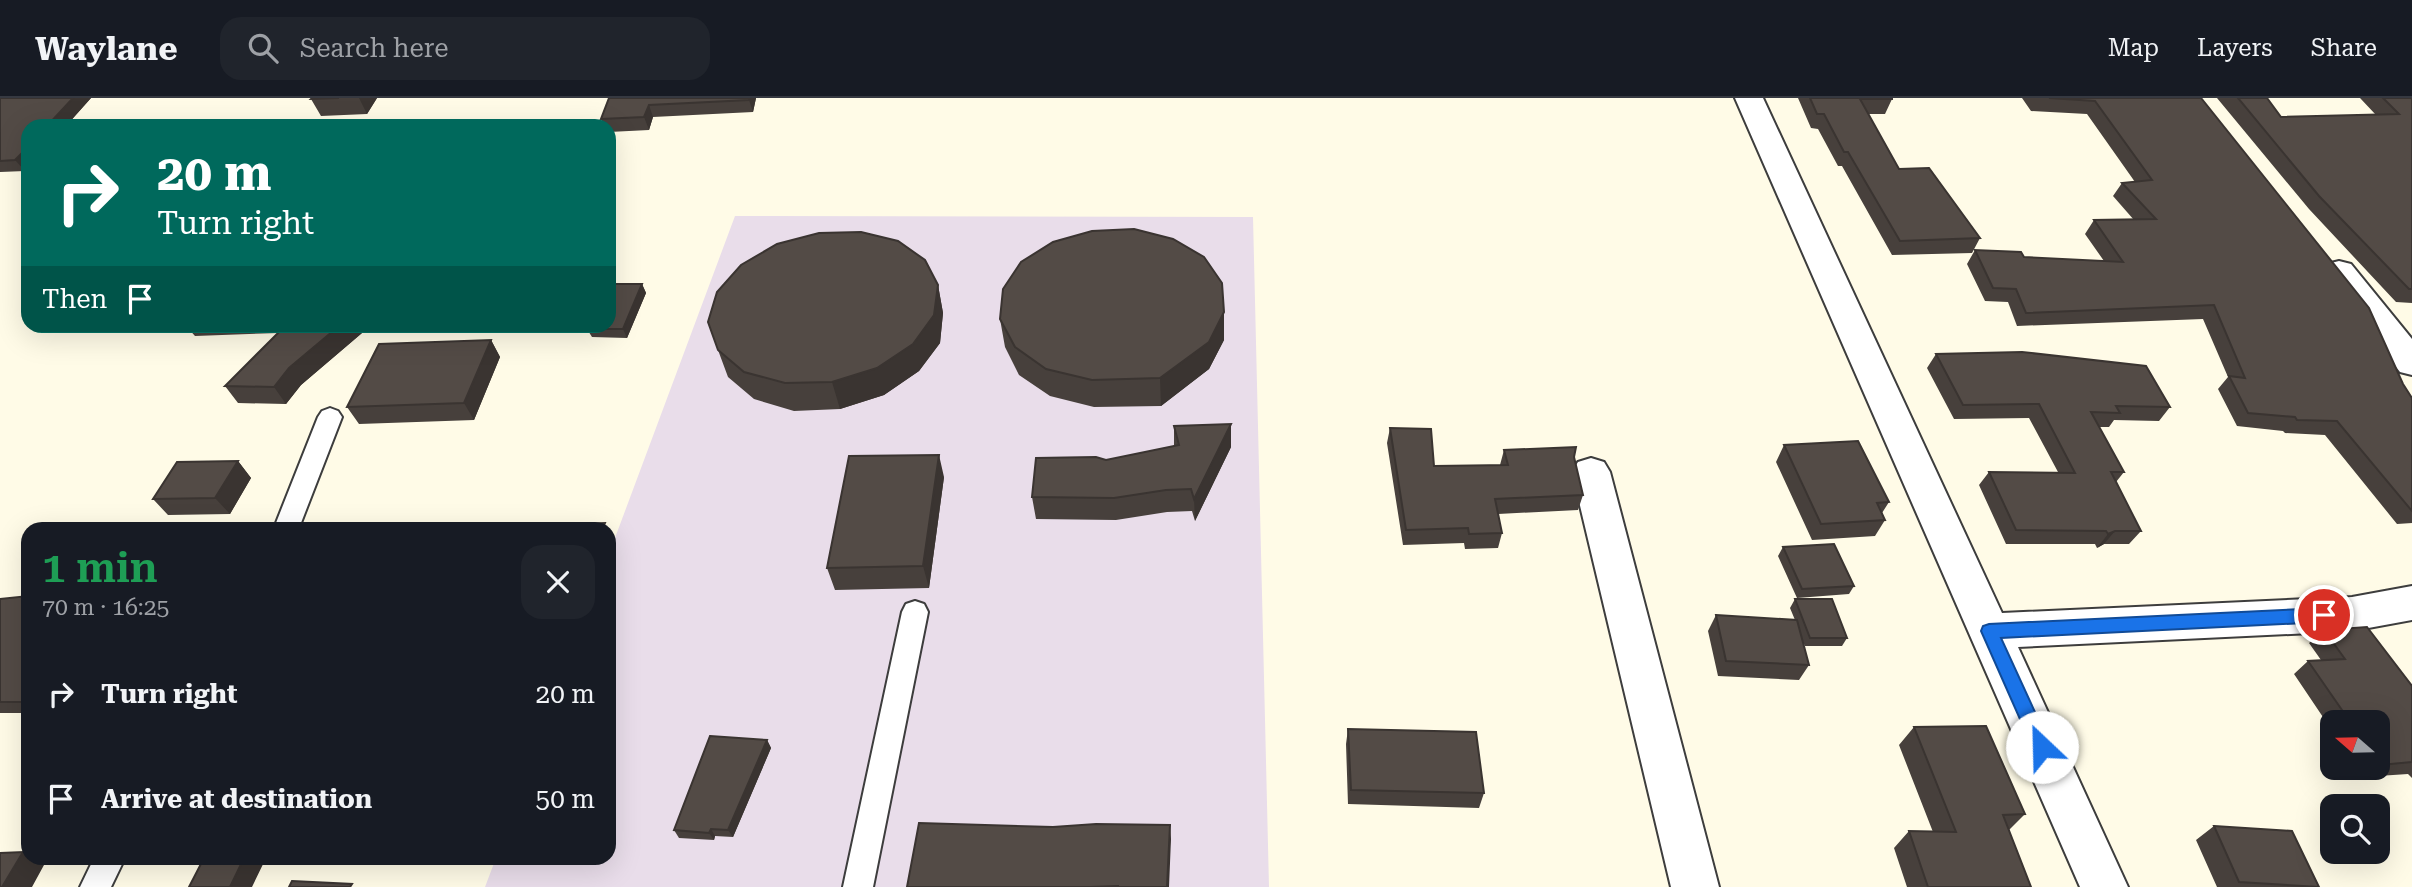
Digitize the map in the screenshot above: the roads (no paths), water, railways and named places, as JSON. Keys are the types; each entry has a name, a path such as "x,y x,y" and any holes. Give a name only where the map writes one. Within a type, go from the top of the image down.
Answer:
{"street":[{"path":"1749,98 2104,887"},
{"path":"2318,246 2412,363"},
{"path":"1591,472 1695,887"},
{"path":"1989,631 2352,614 2412,603"}],"lane":[{"path":"288,522 330,417"},
{"path":"858,887 915,612"},
{"path":"95,887 106,865"}]}
